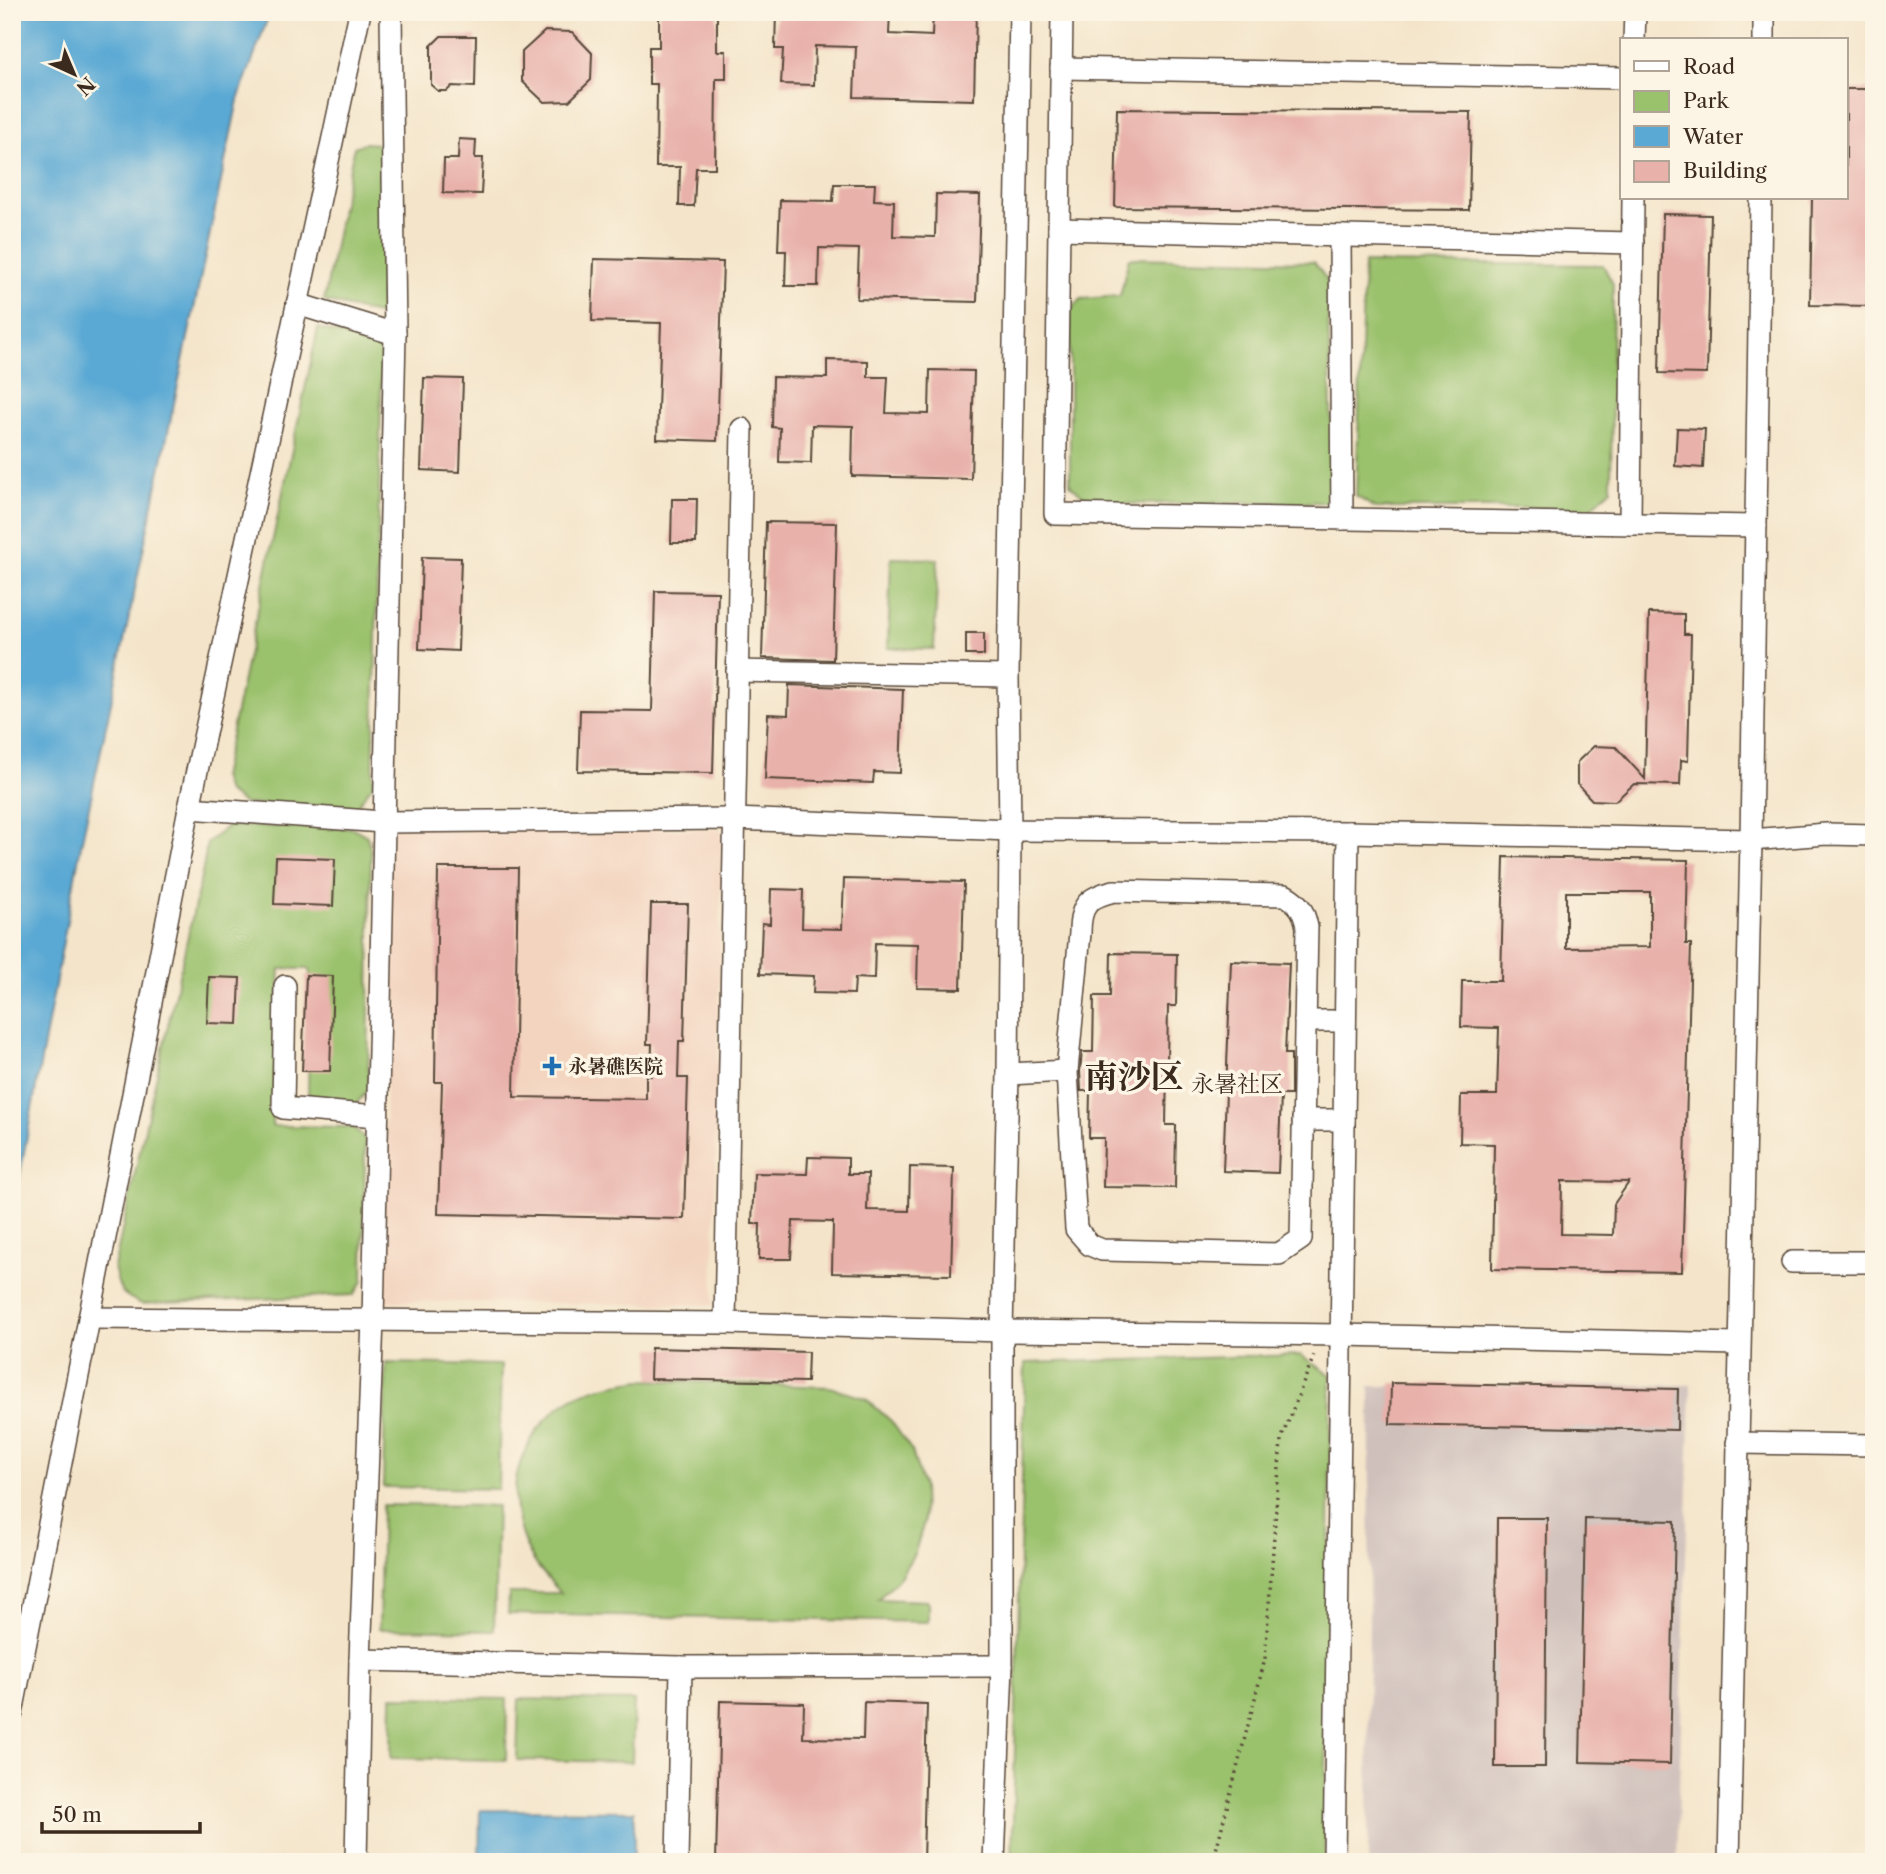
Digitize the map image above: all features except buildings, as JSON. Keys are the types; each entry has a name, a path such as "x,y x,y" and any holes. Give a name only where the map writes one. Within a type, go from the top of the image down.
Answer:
{"street":[{"path":"12,1713 189,808 360,12"},
{"path":"356,1862 360,1660 373,1320 395,334 391,12"},
{"path":"994,1862 1002,1666 1002,1331 1010,830 1008,676 1020,12"},
{"path":"1062,12 1055,514 1756,526"},
{"path":"1634,38 1635,12"},
{"path":"1764,12 1764,38"},
{"path":"1061,68 1620,78"},
{"path":"1630,524 1633,200"},
{"path":"1729,1862 1751,840 1761,200"},
{"path":"1059,229 1633,243"},
{"path":"1340,236 1342,519"},
{"path":"297,304 395,334"},
{"path":"725,1323 742,429"},
{"path":"737,671 1008,676"},
{"path":"189,808 383,822 734,819 1010,830 1348,832 1751,840 1826,834 1874,835"},
{"path":"1334,1862 1332,1335 1344,1120 1348,832"},
{"path":"1114,891 1285,895 1297,902 1304,912 1307,927 1305,1021 1301,1239 1279,1254 1102,1251 1090,1245 1076,1229 1067,1071 1080,917 1087,902 1101,894 1114,891"},
{"path":"285,986 283,1108 377,1116"},
{"path":"1305,1021 1345,1021"},
{"path":"1007,1073 1067,1071"},
{"path":"1303,1120 1344,1120"},
{"path":"1792,1262 1874,1262"},
{"path":"89,1318 725,1323 1002,1331 1739,1344"},
{"path":"1737,1443 1874,1445"},
{"path":"360,1660 681,1667 1002,1666"},
{"path":"677,1862 681,1667"}],"path":[{"path":"1213,1862 1265,1659 1281,1440 1332,1335"}],"shaded area":[{"name":"永暑礁医院","path":"391,826 722,830 713,1305 382,1301"},
{"path":"1691,1385 1677,1862 1368,1862 1370,1386"}],"green space":[{"path":"365,143 377,144 384,152 381,315 324,301 354,147"},
{"path":"1129,258 1314,262 1327,280 1334,502 1092,504 1070,484 1070,310 1081,299 1120,296"},
{"path":"1364,263 1603,265 1613,284 1611,489 1591,508 1375,508 1356,496"},
{"path":"318,328 382,346 373,784 356,807 245,804 227,792 222,777"},
{"path":"891,558 938,559 934,649 888,648"},
{"path":"228,826 353,828 367,836 371,851 368,1090 356,1104 318,1103 308,1093 310,969 280,969 272,1126 353,1127 365,1139 363,1281 354,1295 142,1304 121,1291 114,1267 207,843"},
{"path":"1300,1355 1331,1375 1325,1862 1012,1862 1025,1363"},
{"path":"386,1363 501,1365 498,1489 383,1487"},
{"path":"641,1380 830,1387 866,1399 891,1421 912,1451 923,1487 924,1522 915,1552 900,1577 878,1599 928,1601 928,1622 508,1614 509,1593 561,1593 533,1559 518,1521 516,1480 524,1453 548,1418 569,1400 595,1389"},
{"path":"382,1505 497,1506 494,1631 379,1629"},
{"path":"392,1697 507,1699 506,1760 391,1758"},
{"path":"519,1699 634,1701 632,1762 517,1760"}],"water":[{"path":"12,12 270,12 238,100 81,845 12,1217"},
{"path":"480,1810 634,1811 634,1862 479,1862"}],"place":[{"name":"永暑礁医院","path":"552,1066"}],"district":[{"name":"南沙区","path":"1134,1076"},
{"name":"永暑社区","path":"1237,1084"}]}
